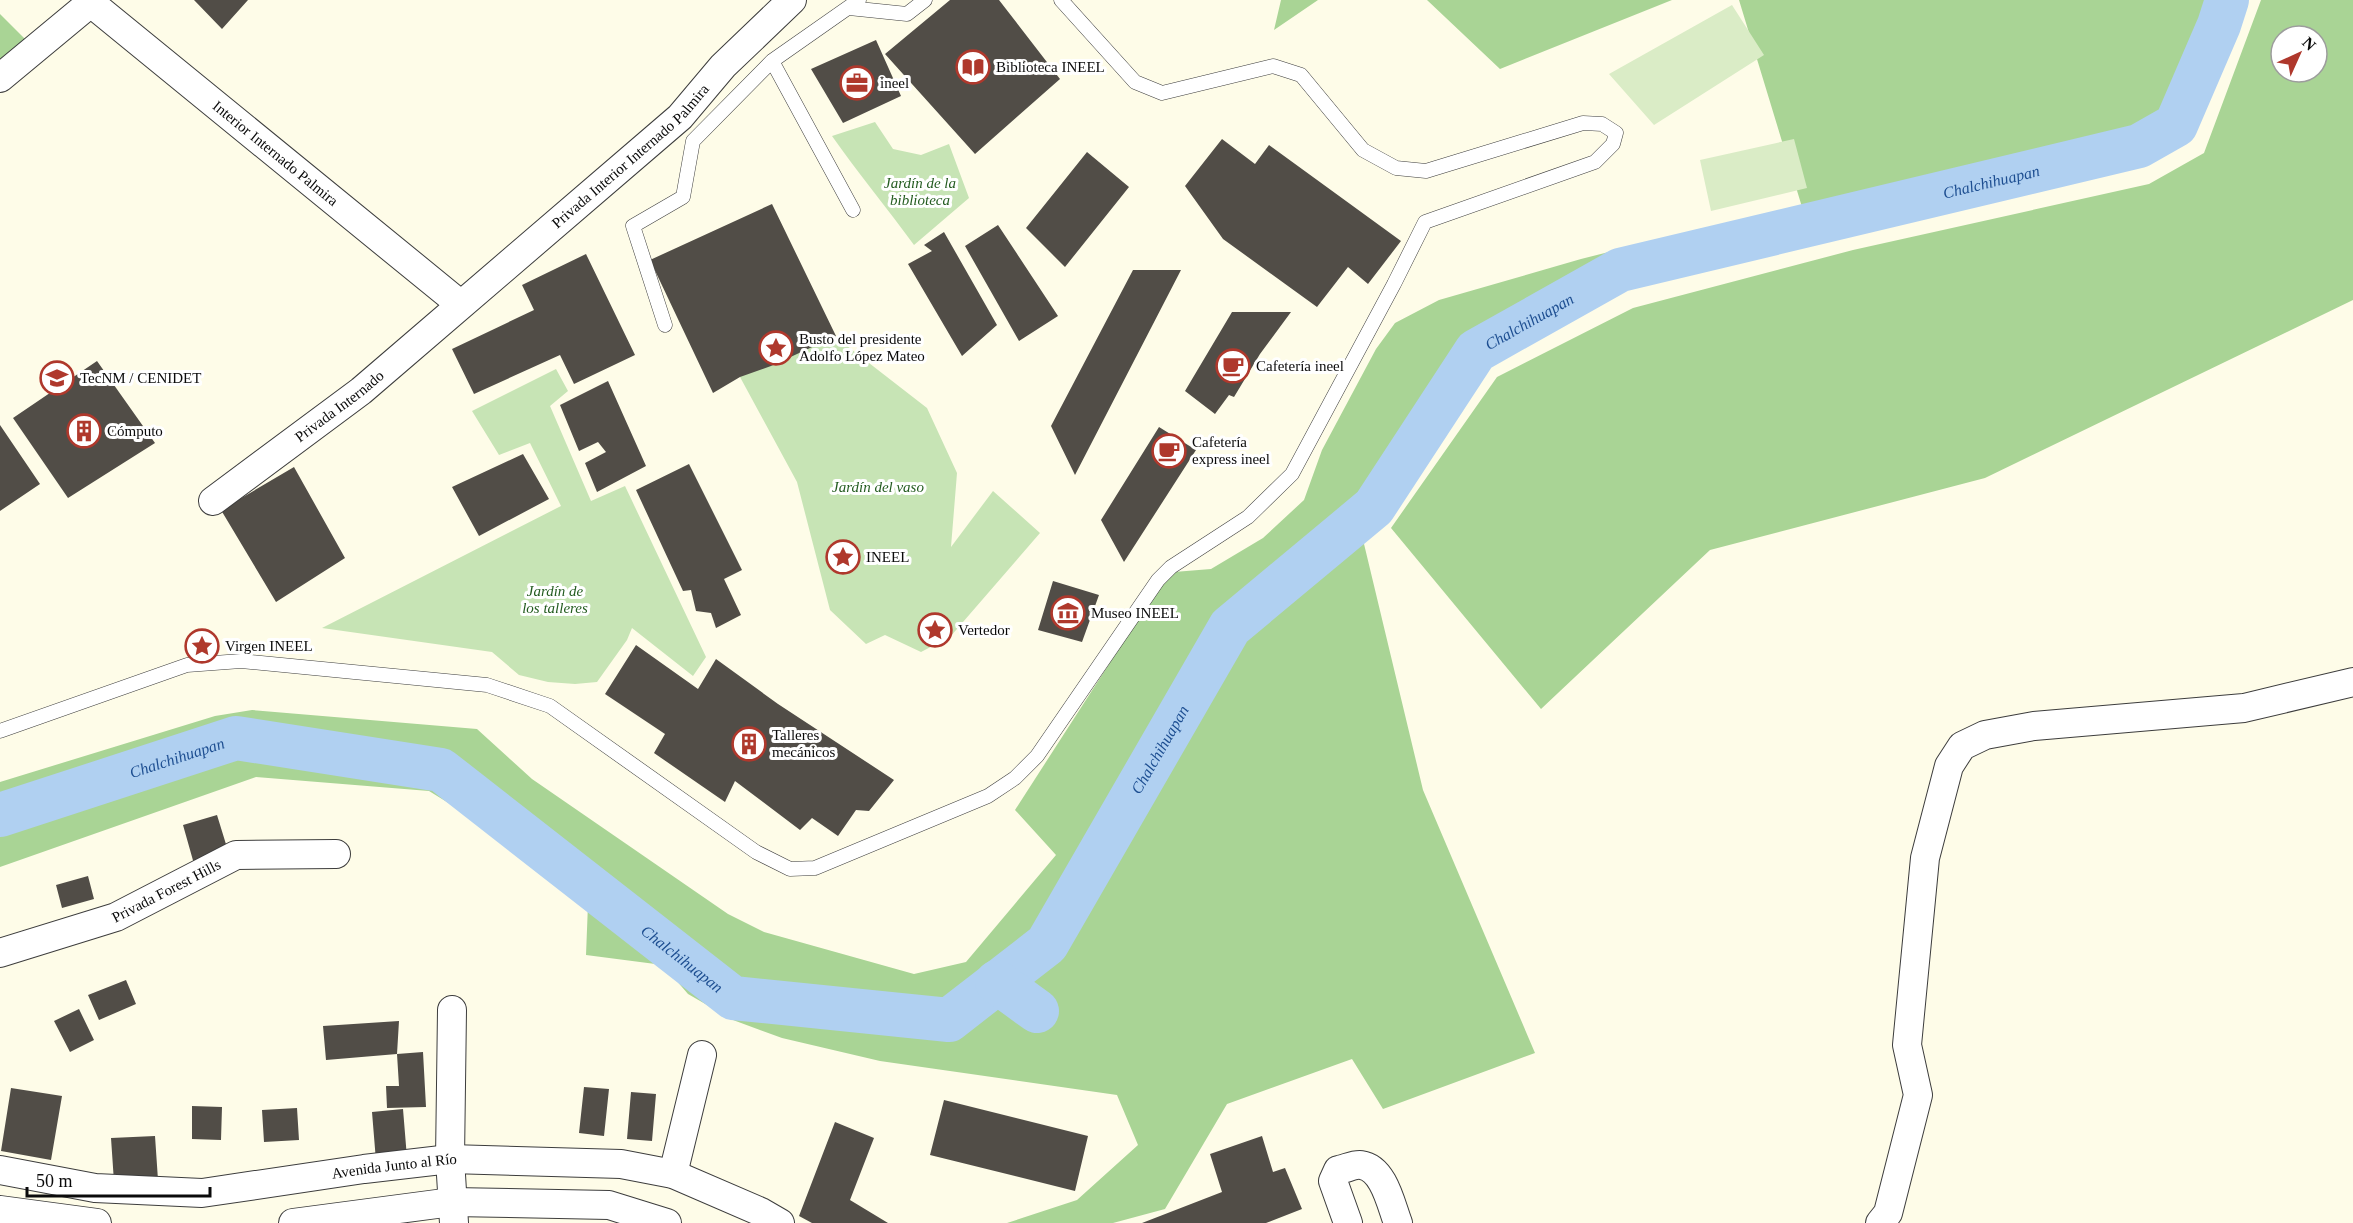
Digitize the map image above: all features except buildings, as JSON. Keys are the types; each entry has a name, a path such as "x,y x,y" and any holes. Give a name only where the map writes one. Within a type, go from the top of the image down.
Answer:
{"street":[{"name":"Privada Interior Internado Palmira","path":"460,304 680,117 723,66 792,0"},
{"name":"Interior Internado Palmira","path":"93,1 460,304"},
{"path":"0,78 93,1"},
{"name":"Privada Internado","path":"213,501 361,391 460,304"},
{"path":"1880,1223 1888,1213 1918,1095 1907,1045 1924,858 1948,766 1962,746 1986,735 2034,726 2244,708 2353,682"},
{"name":"Privada Forest Hills","path":"0,953 116,917 236,855 336,854"},
{"path":"452,1010 450,1159 453,1213"},
{"path":"673,1174 702,1055"},
{"name":"Avenida Junto al Río","path":"0,1170 94,1188 202,1193 450,1159 621,1164 673,1174 761,1212 780,1223"},
{"path":"1348,1223 1333,1181 1338,1170 1360,1165 1372,1169 1383,1184 1398,1223"},
{"path":"293,1223 609,1205 667,1223"},
{"path":"0,1209 98,1223"}],"lane":[{"path":"665,325 633,226 683,197 693,141 772,61 854,4 907,14 925,0"},
{"path":"0,731 187,665 241,661 487,685 550,706 756,852 790,869 815,868 988,796 1015,778 1037,756 1158,580 1171,567 1248,517 1292,474 1425,222 1595,162 1613,144 1616,133 1602,124 1583,123 1426,171 1396,168 1363,150 1301,75 1274,66 1162,93 1135,82 1061,0"},
{"path":"772,61 853,210"}],"green space":[{"path":"1281,0 1318,0 1274,30"},
{"path":"1427,0 1672,0 1500,69"},
{"path":"1739,0 2231,0 2176,125 2131,149 2009,184 1952,195 1715,253 1509,337 1452,373 1425,401 1378,471 1353,498 1423,790 1535,1053 1383,1109 1352,1059 1227,1104 1165,1209 1113,1223 1007,1223 1077,1200 1138,1145 1117,1095 880,1061 782,1038 733,1020 688,994 663,965 586,955 588,904 538,858 429,791 256,777 0,867 0,782 215,716 252,710 477,729 532,779 728,914 764,932 914,974 966,962 1056,855 1015,810 1151,599 1174,572 1211,569 1263,538 1304,500 1322,450 1376,349 1395,323 1439,300 1581,259 1700,229 1802,207"},
{"path":"2261,0 2353,0 2353,300 1985,478 1710,550 1541,709 1391,528 1497,377 1633,308 1853,250 2149,184 2204,153"},
{"path":"1732,5 1764,55 1654,125 1609,74"},
{"path":"0,14 26,40 0,61"},
{"name":"Jardín de la biblioteca","path":"875,122 893,149 921,155 949,144 969,198 914,245 832,136"},
{"path":"1794,139 1807,188 1711,211 1700,160"},
{"name":"Jardín del vaso","path":"758,277 927,408 957,473 951,547 993,491 1040,533 950,637 921,652 885,635 866,644 830,610 797,482 740,377"},
{"name":"Jardín de los talleres","path":"556,369 568,391 550,406 591,501 625,486 706,657 693,676 632,628 627,640 597,682 575,684 548,682 519,675 492,652 322,628 561,506 530,443 499,455 472,411"}],"waterway":[{"name":"Chalchihuapan","path":"0,815 236,738 441,770 733,998 949,1020 1047,944 1230,627 1374,507 1476,351 1620,270 2139,146 2176,125 2219,25 2227,0"},
{"path":"997,982 1037,1011"}],"place":[{"name":"Biblioteca INEEL","path":"973,67"},
{"name":"ineel","path":"857,83"},
{"name":"Busto del presidente Adolfo López Mateo","path":"776,348"},
{"name":"Cafetería ineel","path":"1233,366"},
{"name":"TecNM / CENIDET","path":"57,378"},
{"name":"Cómputo","path":"84,431"},
{"name":"Cafetería express ineel","path":"1169,451"},
{"name":"INEEL","path":"843,557"},
{"name":"Museo INEEL","path":"1068,613"},
{"name":"Vertedor","path":"935,630"},
{"name":"Virgen INEEL","path":"202,646"},
{"name":"Talleres mecánicos","path":"749,744"}]}
